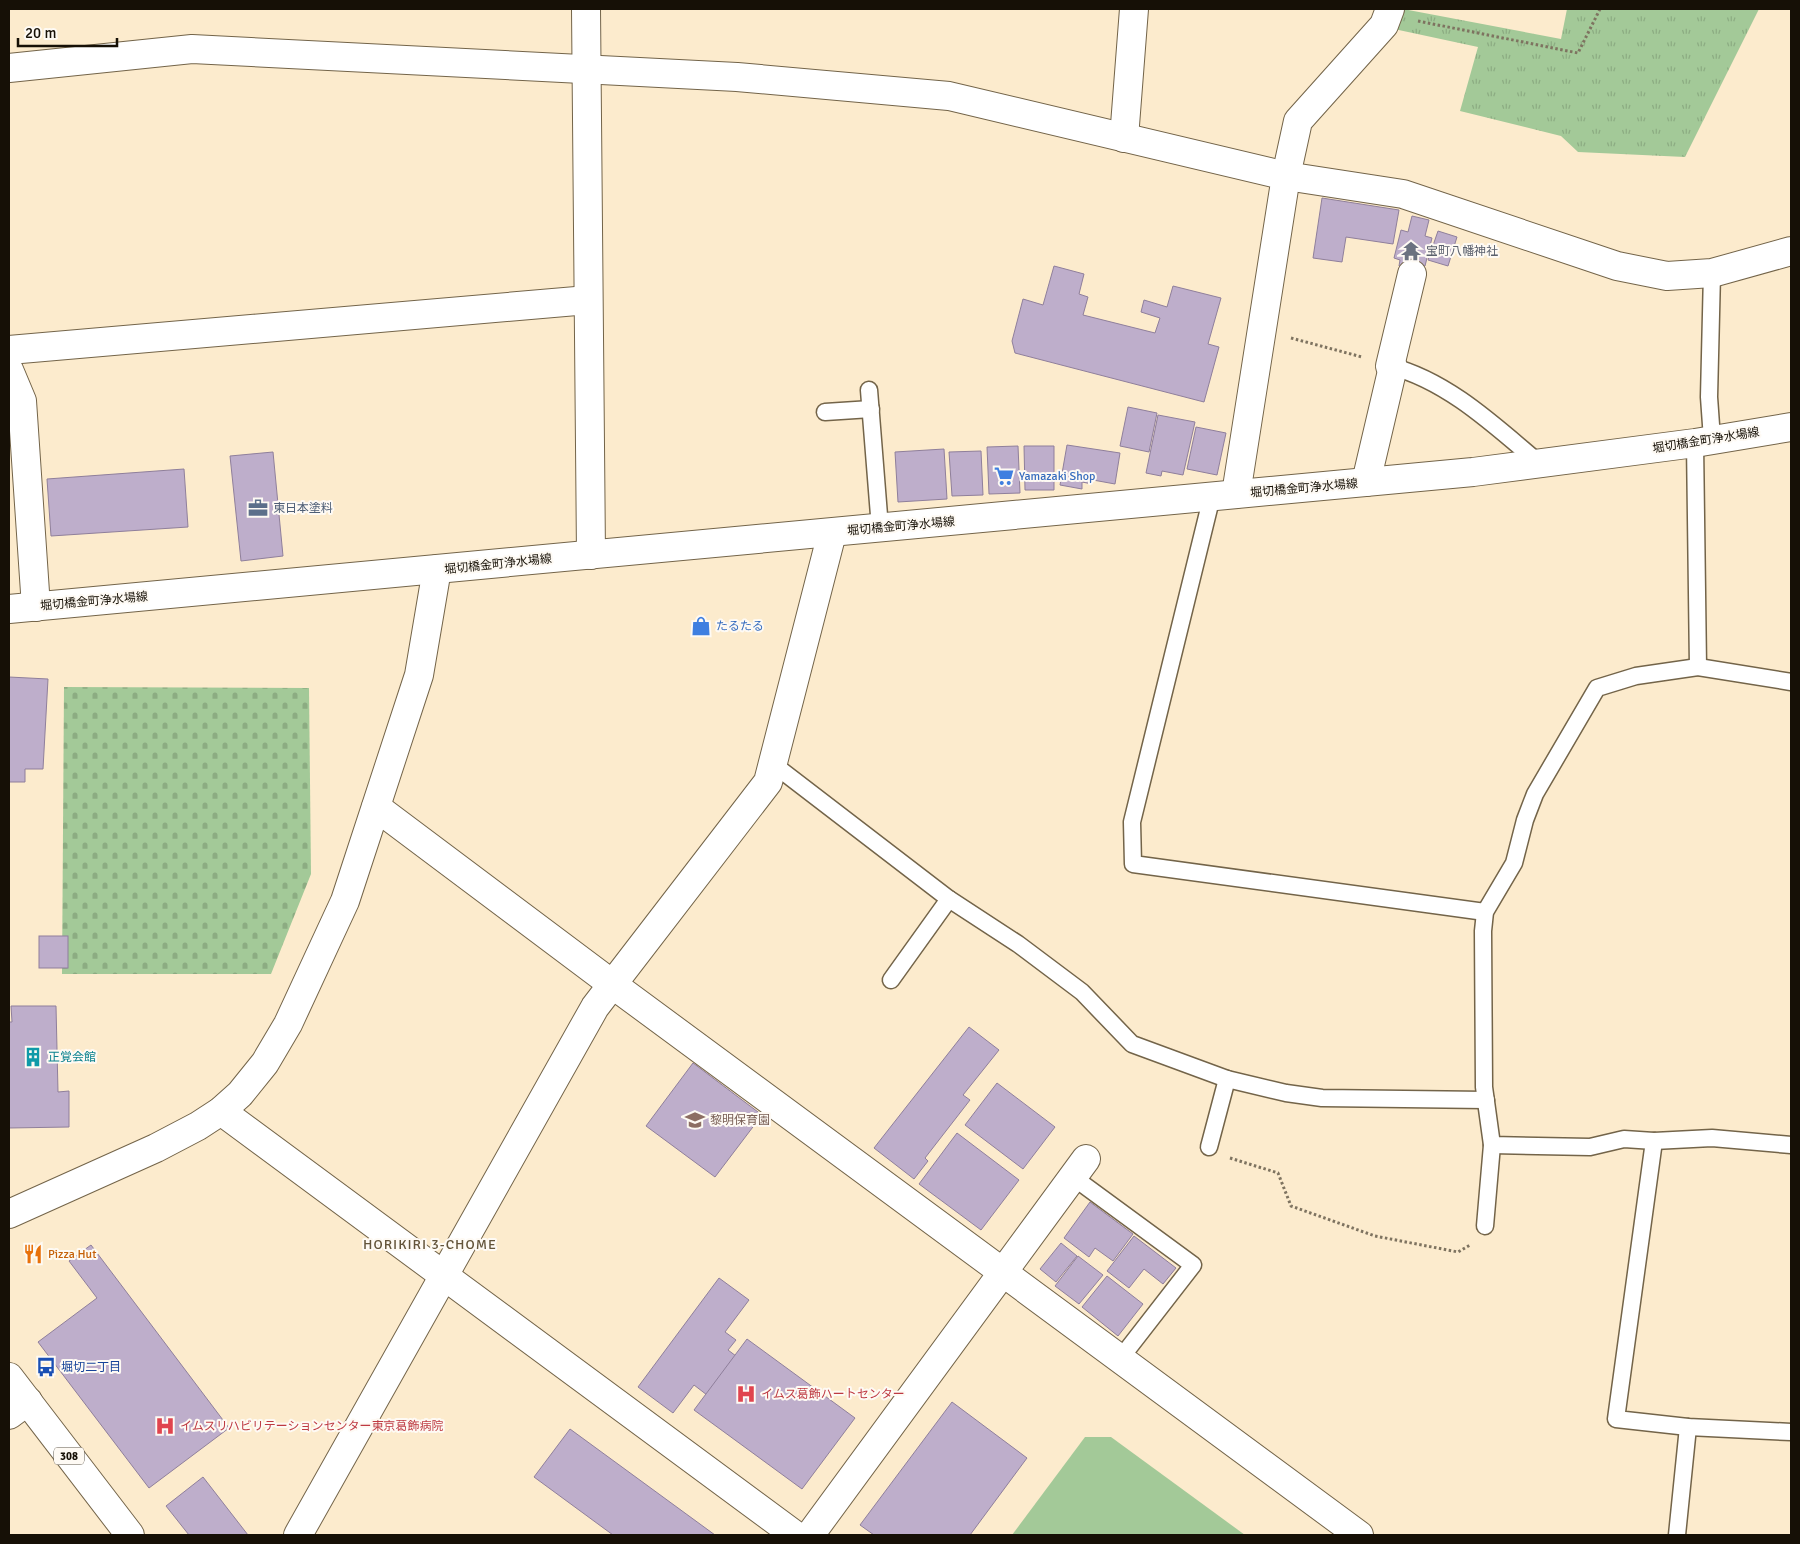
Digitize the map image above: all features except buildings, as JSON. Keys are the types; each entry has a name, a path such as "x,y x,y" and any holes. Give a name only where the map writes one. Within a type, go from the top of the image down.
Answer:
{"street":[{"path":"586,9 591,554"},
{"path":"1124,138 1134,9"},
{"path":"1224,495 1261,330 1286,176 1298,121 1384,25 1389,12"},
{"path":"9,68 192,50 737,77 949,96 1286,176 1403,194 1617,266 1667,276 1712,273 1791,251"},
{"path":"1366,482 1412,274"},
{"path":"9,350 588,300"},
{"path":"9,370 22,401 36,607"},
{"name":"堀切橋金町浄水場線","path":"9,609 1366,482 1539,463 1791,427"},
{"path":"298,1535 595,1007 768,782 832,533"},
{"path":"9,1214 156,1148 221,1111 240,1094 265,1063 288,1024 345,901 419,675 438,569"},
{"path":"376,807 612,984 1359,1535"},
{"path":"221,1111 444,1278 795,1535"},
{"path":"810,1535 1080,1168"},
{"name":"308","path":"9,1378 18,1408 130,1535"}],"lane":[{"path":"1698,667 1703,441 1708,397 1712,273"},
{"path":"1391,366 1413,374 1450,394 1484,417 1539,463"},
{"path":"869,390 880,528"},
{"path":"825,412 871,409"},
{"path":"1224,495 1132,822 1134,864 1485,912"},
{"path":"1485,1226 1492,1145 1486,1100 1483,931 1485,912 1514,863 1525,820 1535,794 1597,688 1636,676 1698,667 1791,682"},
{"path":"773,764 950,899 1018,944 1082,992 1132,1044 1227,1079 1286,1093 1322,1098 1486,1100"},
{"path":"891,980 950,899"},
{"path":"1209,1147 1227,1079"},
{"path":"1492,1145 1590,1147 1624,1139 1654,1141 1712,1138 1791,1145"},
{"path":"1654,1141 1616,1419 1688,1428 1791,1432"},
{"path":"1080,1168 1192,1265 1120,1359"},
{"path":"1677,1535 1688,1428"}],"path":[{"path":"1389,12 1578,53 1600,9"},
{"path":"1261,330 1391,366"},
{"path":"1209,1147 1208,1151 1278,1173 1291,1206 1375,1236 1458,1252 1465,1250 1484,1232 1485,1226"}],"green space":[{"path":"1403,9 1561,39 1567,9 1759,9 1685,157 1578,152 1561,136 1460,111 1478,47 1394,29"},
{"path":"64,687 309,688 311,874 271,974 62,974"},
{"path":"1085,1437 1111,1437 1245,1535 1012,1535"}],"place":[{"name":"宝町八幡神社","path":"1411,251"},
{"name":"Yamazaki Shop","path":"1004,476"},
{"name":"東日本塗料","path":"258,508"},
{"name":"たるたる","path":"701,626"},
{"name":"正覚会館","path":"33,1057"},
{"name":"黎明保育園","path":"695,1120"},
{"name":"Pizza Hut","path":"33,1254"},
{"name":"堀切二丁目","path":"46,1367"},
{"name":"イムス葛飾ハートセンター","path":"746,1394"},
{"name":"イムスリハビリテーションセンター東京葛飾病院","path":"165,1426"}],"district":[{"name":"HORIKIRI 3-CHOME","path":"430,1244"}]}
